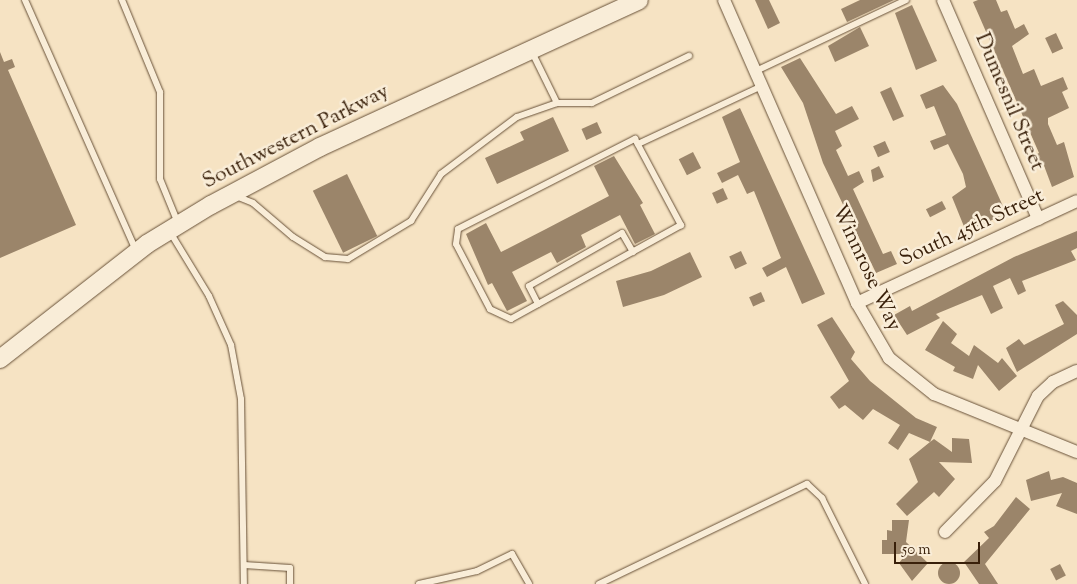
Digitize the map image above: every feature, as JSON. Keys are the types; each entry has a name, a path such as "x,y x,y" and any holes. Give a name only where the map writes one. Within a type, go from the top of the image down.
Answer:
{"street":[{"name":"Southwestern Parkway","path":"0,360 136,252 230,194 298,158 639,0"},
{"name":"Winnrose Way","path":"724,0 857,303 877,342 913,381 1022,431 1077,452"},
{"name":"Dumesnil Street","path":"943,0 1038,219"},
{"name":"South 45th Street","path":"857,303 1077,201"},
{"path":"945,532 995,481 1043,390 1077,371"}],"lane":[{"path":"25,0 136,252"},
{"path":"122,0 160,92 160,179 174,228 210,296 231,345 241,399 244,584"},
{"path":"756,71 906,0"},
{"path":"531,49 557,103"},
{"path":"230,194 253,203 293,238 325,257 348,259 411,221 441,174 496,130 517,116 557,103 592,103 688,56"},
{"path":"638,144 762,86"},
{"path":"635,139 681,225 633,252 511,319 490,308 456,244 458,229 635,139"},
{"path":"538,304 528,286 622,233 633,252"},
{"path":"600,584 807,484 822,498 865,584"},
{"path":"419,584 477,571 512,554 529,584"},
{"path":"244,565 290,568 290,584"}],"building":[{"path":"755,0 769,0 780,23 768,29"},
{"path":"860,0 894,0 847,22 841,9"},
{"path":"978,0 996,0 1001,12 1007,10 1015,29 1024,24 1029,34 1012,46 1023,74 1034,69 1041,86 1063,77 1068,89 1062,92 1069,108 1048,118 1048,124 1057,145 1064,142 1074,177 1052,187 1043,163 1039,165 1035,155 1039,153 973,2"},
{"path":"912,5 937,61 916,70 895,13"},
{"path":"860,27 869,46 835,62 828,46"},
{"path":"1056,33 1063,48 1052,53 1045,38"},
{"path":"0,52 4,62 12,59 15,67 8,70 76,225 0,258"},
{"path":"800,58 836,114 852,106 859,119 835,131 842,146 836,150 848,176 859,171 864,182 853,189 883,254 891,251 897,264 876,273 823,163 803,103 781,67"},
{"path":"943,85 957,104 1006,213 980,226 965,229 952,197 966,187 963,174 948,144 934,150 930,141 946,135 934,106 926,109 920,95"},
{"path":"891,87 904,116 893,121 880,92"},
{"path":"740,108 825,294 802,304 786,267 767,277 762,268 781,258 754,191 747,194 738,175 722,183 717,173 740,162 722,117"},
{"path":"553,117 569,151 497,184 485,158 524,140 520,132"},
{"path":"597,122 602,133 586,140 581,129"},
{"path":"885,141 890,152 878,157 873,146"},
{"path":"693,152 701,168 687,175 679,159"},
{"path":"614,156 643,203 640,205 655,234 635,244 620,215 581,235 586,247 557,263 551,252 512,272 527,301 507,311 492,283 488,285 466,234 486,223 501,252 609,196 594,166"},
{"path":"879,166 884,177 873,182 871,170"},
{"path":"347,174 377,236 343,253 313,191"},
{"path":"723,188 728,199 717,204 712,193"},
{"path":"942,201 946,209 930,217 926,209"},
{"path":"1077,231 1077,248 1071,251 1076,260 1022,281 1026,291 1018,295 1010,278 993,286 1003,308 991,314 982,295 936,314 940,318 907,335 894,315 910,306 912,311 1014,257"},
{"path":"741,251 747,264 735,269 729,256"},
{"path":"690,252 702,277 664,295 623,307 616,281 651,271"},
{"path":"761,292 765,301 753,306 749,297"},
{"path":"1063,301 1077,315 1077,334 1017,372 1006,348 1019,339 1024,345 1064,324 1055,305"},
{"path":"832,317 855,352 851,359 870,381 916,418 937,427 930,442 909,433 898,450 888,443 900,425 873,409 863,420 845,405 839,409 830,397 849,381 817,325"},
{"path":"943,321 957,334 951,343 969,356 974,345 998,363 1002,358 1017,376 999,391 978,365 973,379 953,371 955,367 925,350"},
{"path":"952,438 969,439 972,463 939,462 955,479 939,497 934,492 907,516 896,504 918,482 909,459 934,439 952,452"},
{"path":"1049,471 1051,480 1063,477 1077,483 1077,514 1056,506 1062,493 1031,501 1026,480"},
{"path":"1016,497 1030,509 985,564 998,584 979,584 964,562 989,538 984,532 994,526"},
{"path":"892,520 909,520 906,542 928,563 912,581 899,563 906,554 882,554 882,540 887,540 887,530 892,531"},
{"path":"945,562 953,562 960,569 960,577 953,584 945,584 938,577 938,569"},
{"path":"1060,564 1066,576 1056,581 1050,569"}]}
